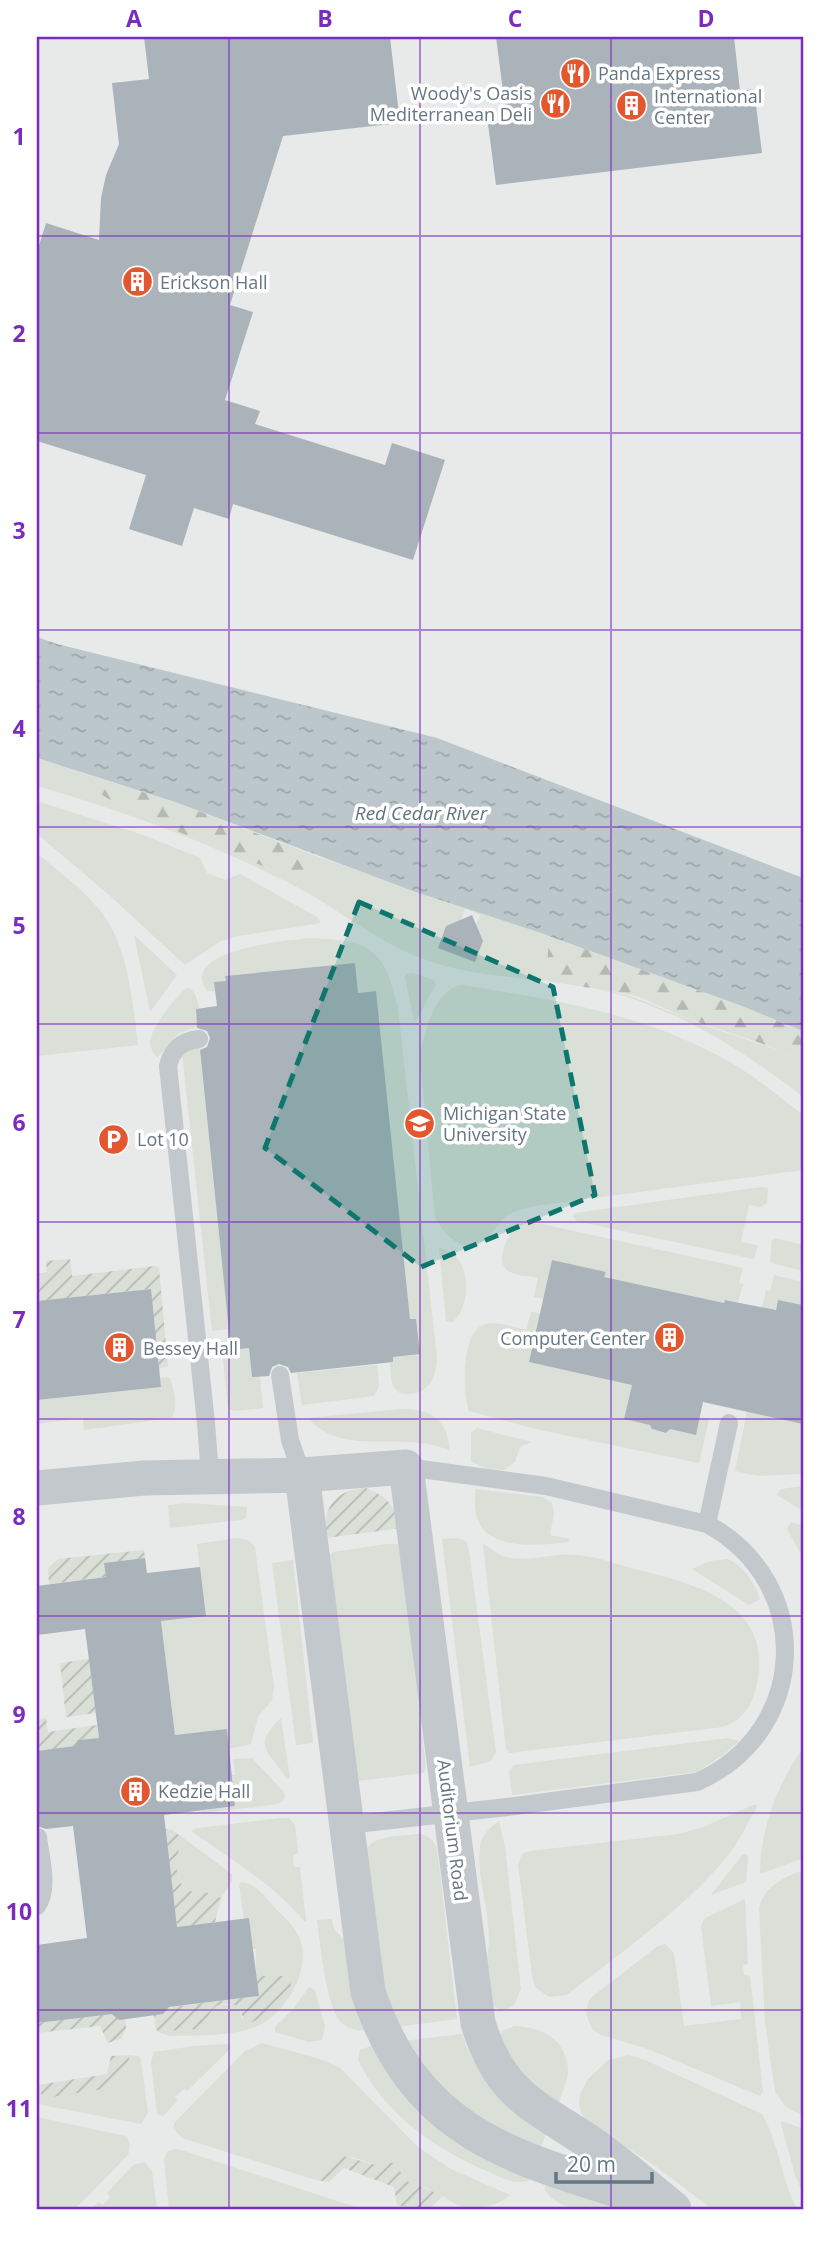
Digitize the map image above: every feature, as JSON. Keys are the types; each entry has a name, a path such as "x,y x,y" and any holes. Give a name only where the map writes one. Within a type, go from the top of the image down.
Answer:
{"street":[{"path":"37,1488 144,1478 302,1475 406,1467"},
{"name":"Auditorium Road","path":"406,1467 478,2023 492,2061 520,2097 615,2160 673,2208"},
{"name":"Auditorium Road","path":"302,1475 368,1992 384,2033 414,2082 456,2122 500,2148 544,2166 673,2208"}],"lane":[{"path":"199,1039 178,1045 168,1066 206,1423 209,1476"},
{"path":"280,1375 290,1440 302,1475"},
{"path":"707,1524 729,1423"},
{"path":"347,1825 697,1783 719,1773 739,1758 756,1740 769,1719 781,1686 785,1653 779,1610 762,1573 738,1544 707,1524 546,1486 406,1467"},
{"path":"37,1906 44,1882 38,1837"}],"highlighted area":[{"path":"359,902 553,987 595,1195 421,1267 265,1148"}],"shaded area":[{"name":"Michigan State University","path":"37,37 803,37 803,2209 37,2209"}],"green space":[{"path":"37,758 95,777 99,793 118,805 265,867 291,884 166,829 37,786"},
{"path":"95,777 175,802 319,857 306,875 291,884 265,867 118,805 99,793"},
{"path":"37,801 146,836 200,858 207,873 225,880 240,874 317,917 321,923 221,941 185,965 108,894 37,834"},
{"path":"37,853 92,901 107,920 125,964 138,1045 37,1056"},
{"path":"319,857 549,936 546,981 470,971 426,960 374,935 291,884 306,875","holes":["465,909 480,915 474,930 479,932 483,941 477,957 443,950 440,941 446,926 454,923 459,925"]},
{"path":"134,935 177,975 150,1012"},
{"path":"549,936 803,1031 803,1060 686,1018 642,998 546,981"},
{"path":"309,938 347,941 371,951 387,971 398,1008 437,1358 430,1383 416,1393 398,1392 393,1385 391,1374 390,1363 393,1362 393,1357 420,1354 416,1319 410,1319 376,991 358,993 355,963 225,976 226,981 214,982 215,991 207,991 202,977 208,965 239,950"},
{"path":"412,973 434,980 436,984 416,1021 405,977"},
{"path":"462,985 560,1002 623,1017 654,1027 727,1060 803,1115 803,1170 535,1206 508,1215 479,1244 471,1246 457,1242 444,1231 435,1217 420,1060 423,1039 438,1004 445,994"},
{"path":"186,988 190,988 197,1000 197,1027 179,1033 157,1058 151,1046 151,1036 164,1014"},
{"path":"598,989 632,997 803,1060 803,1097 756,1062 680,1018"},
{"path":"199,1044 229,1329 212,1331 182,1053"},
{"path":"768,1188 767,1203 761,1207 749,1205 741,1242 758,1245 754,1259 576,1221 573,1216 575,1213"},
{"path":"528,1223 743,1268 739,1283 743,1284 738,1302 726,1300 724,1303 604,1277 605,1272 552,1260 544,1299 534,1297 538,1278 508,1271 502,1258 510,1235 517,1227"},
{"path":"775,1238 803,1245 803,1271 770,1261 772,1240"},
{"path":"439,1248 458,1259 466,1280 464,1304 452,1322 446,1322"},
{"path":"70,1259 72,1276 155,1266 159,1268 168,1366 159,1369 150,1289 37,1301 37,1274 47,1272 46,1261"},
{"path":"774,1275 803,1282 803,1305 778,1300 775,1311 762,1308 766,1290 770,1291"},
{"path":"531,1312 540,1313 632,1385 624,1419 650,1425 653,1430 666,1433 670,1429 696,1435 700,1417 709,1419 699,1463 540,1430 469,1411 465,1391 467,1351 476,1330 483,1325 494,1323 526,1330"},
{"path":"230,1340 249,1348 252,1377 260,1377 263,1408 234,1411 228,1408 221,1341"},
{"path":"377,1365 379,1386 374,1396 302,1405 297,1373"},
{"path":"160,1378 170,1378 175,1398 175,1409 171,1418 84,1430 83,1418 37,1424 37,1400 161,1387"},
{"path":"400,1409 420,1411 436,1418 445,1431 450,1451 414,1442 357,1441 339,1437 323,1430 308,1418"},
{"path":"747,1411 803,1424 803,1474 758,1476 735,1471"},
{"path":"477,1428 532,1442 520,1447 515,1462 504,1470 488,1469 471,1462 471,1433"},
{"path":"803,1486 803,1511 777,1495 781,1489"},
{"path":"366,1488 389,1503 402,1528 326,1538 326,1517 333,1502 346,1492"},
{"path":"475,1489 543,1497 552,1503 554,1513 550,1535 570,1539 568,1542 533,1545 495,1538 486,1532 477,1519"},
{"path":"187,1503 247,1507 246,1518 170,1528 168,1505"},
{"path":"791,1522 803,1526 803,1558 787,1529"},
{"path":"236,1538 247,1540 255,1548 274,1687 272,1700 258,1717 251,1744 229,1749 226,1729 172,1735 174,1728 161,1621 206,1616 197,1544"},
{"path":"458,1538 466,1541 469,1551 496,1752 491,1761 470,1767 442,1539"},
{"path":"400,1544 426,1767 424,1773 358,1781 355,1778 330,1555 333,1552"},
{"path":"483,1544 503,1556 515,1559 567,1554 600,1559 685,1583 727,1603 743,1617 754,1635 759,1657 757,1684 750,1705 742,1716 723,1727 509,1753 506,1749"},
{"path":"144,1550 145,1558 105,1563 106,1577 49,1584 48,1568 58,1559"},
{"path":"727,1559 738,1565 747,1575 760,1599 749,1605 692,1569 710,1561"},
{"path":"293,1560 313,1743 296,1745 272,1563"},
{"path":"89,1659 96,1713 66,1717 60,1663"},
{"path":"46,1718 48,1732 97,1725 99,1738 78,1740 77,1746 37,1751 37,1720"},
{"path":"281,1718 290,1778 287,1779 269,1754 265,1742"},
{"path":"728,1738 739,1741 697,1772 512,1795 509,1771 514,1765"},
{"path":"803,1748 803,1858 760,1874 763,1840 772,1807"},
{"path":"252,1758 283,1791 283,1801 278,1804 204,1813 198,1811 235,1806 233,1759"},
{"path":"757,1805 756,1809 734,1847 718,1867 656,1926 567,1995 549,1997 535,1987 518,1864 522,1854 678,1834 701,1828"},
{"path":"289,1818 295,1825 298,1853 293,1855 294,1867 300,1867 306,1921 265,1884 191,1831 197,1828"},
{"path":"499,1821 505,1847 521,1989 514,2005 502,2009 491,2003 485,1988 489,1938 479,1856 483,1838"},
{"path":"165,1829 182,1837 177,1872 186,1891 209,1893 221,1898 215,1922 177,1927"},
{"path":"416,1834 429,1837 437,1848 457,2019 396,2027 381,1981 365,1853 373,1842 379,1839"},
{"path":"182,1837 232,1874 232,1881 221,1898 209,1893 186,1891 182,1885 177,1865"},
{"path":"743,1854 748,1857 746,1882 711,1895"},
{"path":"803,1870 803,2116 785,2106 775,2092 765,2022 759,1908 770,1889"},
{"path":"242,1882 252,1885 260,1892 297,1932 303,1954 302,1967 292,1992 276,2013 266,2021 245,2030 213,2035 169,2036 156,2031 153,2016 156,2029 206,2021 210,2012 223,2005 238,2006 242,2019 290,1979 283,1976 256,1978 256,1949 253,1949 249,1919 244,1919 239,1884"},
{"path":"745,1899 748,1964 743,1965 744,1975 750,1976 763,2092 760,2096 648,2049 601,2035 592,2029 586,2014 588,2003 593,1996 658,1946 665,1944 674,1953 684,2026 741,2019 740,2002 711,2006 701,1926 705,1918"},
{"path":"332,1919 334,1929 344,1940 367,2030 353,2029 341,2022 331,2003 317,1920"},
{"path":"284,1976 290,1979 291,1987 284,2002 262,2018 246,2024 238,2006 223,2004 214,2008 201,2029 156,2029 154,2015 163,2014 165,2008 258,1996 256,1978"},
{"path":"309,1987 315,1991 325,2026 322,2040 309,2042 275,2032 275,2027 294,2008"},
{"path":"115,2013 125,2019 126,2028 122,2038 108,2043 100,2026 37,2033 37,2023"},
{"path":"515,2026 543,2032 558,2043 563,2051 568,2074 559,2102 524,2079 499,2036 504,2030"},
{"path":"462,2034 468,2050 486,2077 548,2130 540,2148 479,2119 433,2083 403,2041"},
{"path":"262,2043 320,2059 340,2068 418,2147 451,2169 510,2195 495,2204 468,2208 443,2196 441,2198 428,2188 411,2185 390,2162 380,2166 352,2157 332,2159 316,2180 182,2138 173,2128 175,2122 245,2051"},
{"path":"228,2044 230,2049 187,2091 184,2089 175,2097 178,2100 163,2116 157,2114 151,2062 154,2052"},
{"path":"374,2045 532,2174 528,2181 507,2180 467,2162 412,2127 381,2096 358,2060 360,2050"},
{"path":"130,2055 138,2056 141,2060 148,2113 141,2124 37,2104 37,2083 42,2096 124,2076"},
{"path":"130,2055 124,2076 116,2087 45,2098 42,2096 38,2085 107,2074 111,2056"},
{"path":"629,2055 762,2114 797,2209 712,2209 654,2165 585,2120 579,2106 580,2094 588,2079 608,2060"},
{"path":"37,2117 125,2136 128,2140 128,2155 75,2209 37,2209"},
{"path":"782,2121 803,2129 803,2193 795,2175"},
{"path":"178,2149 362,2209 169,2209 164,2160 168,2152"},
{"path":"343,2156 380,2166 390,2162 396,2164 412,2184 428,2189 441,2198 429,2209 397,2205 394,2187 344,2168 329,2182 316,2180 332,2159"},
{"path":"144,2162 152,2171 157,2209 92,2209 98,2202 103,2205 110,2197 107,2193 133,2165"},
{"path":"546,2180 618,2209 568,2207 552,2198 545,2190"}],"water":[{"name":"Red Cedar River","path":"37,637 437,738 803,878 803,1031 742,1006 538,932 416,892 175,802 37,758"}],"building":[{"name":"Erickson Hall","path":"144,37 390,37 400,123 283,136 230,305 253,312 225,400 260,411 255,424 385,465 392,443 445,460 413,560 233,504 229,519 194,508 182,546 129,529 146,475 37,441 37,252 46,223 99,240 101,198 106,175 119,144 112,83 149,79"},
{"name":"International Center","path":"496,37 734,37 740,91 754,89 762,153 496,185 488,124 507,122"},
{"path":"472,915 483,941 475,962 438,948 446,926"},
{"path":"355,963 358,993 376,991 410,1319 416,1319 420,1354 393,1357 393,1362 291,1373 288,1367 279,1364 272,1367 269,1376 252,1377 249,1348 231,1350 200,1050 207,1047 210,1038 207,1031 197,1028 196,1009 217,1006 214,982 226,981 225,976"},
{"name":"Computer Center","path":"552,1260 606,1272 604,1277 724,1303 725,1300 776,1310 778,1300 803,1305 803,1424 703,1402 696,1435 670,1429 666,1433 652,1429 650,1425 624,1419 632,1385 529,1362"},
{"name":"Bessey Hall","path":"151,1289 161,1387 37,1400 37,1301"},
{"name":"Kedzie Hall","path":"145,1558 147,1573 200,1567 206,1616 161,1621 175,1735 227,1729 235,1806 164,1815 177,1927 249,1918 259,1996 169,2007 163,2014 119,2020 112,2014 37,2023 37,1945 87,1938 73,1826 46,1829 37,1826 37,1751 75,1746 78,1740 99,1738 85,1629 37,1635 37,1586 106,1577 104,1563"}],"place":[{"name":"Panda Express","path":"575,73"},
{"name":"Woody's Oasis Mediterranean Deli","path":"555,103"},
{"name":"International Center","path":"631,106"},
{"name":"Erickson Hall","path":"137,282"},
{"name":"Michigan State University","path":"420,1123"},
{"name":"Lot 10","path":"114,1139"},
{"name":"Computer Center","path":"669,1338"},
{"name":"Bessey Hall","path":"120,1348"},
{"name":"Kedzie Hall","path":"135,1791"}]}
